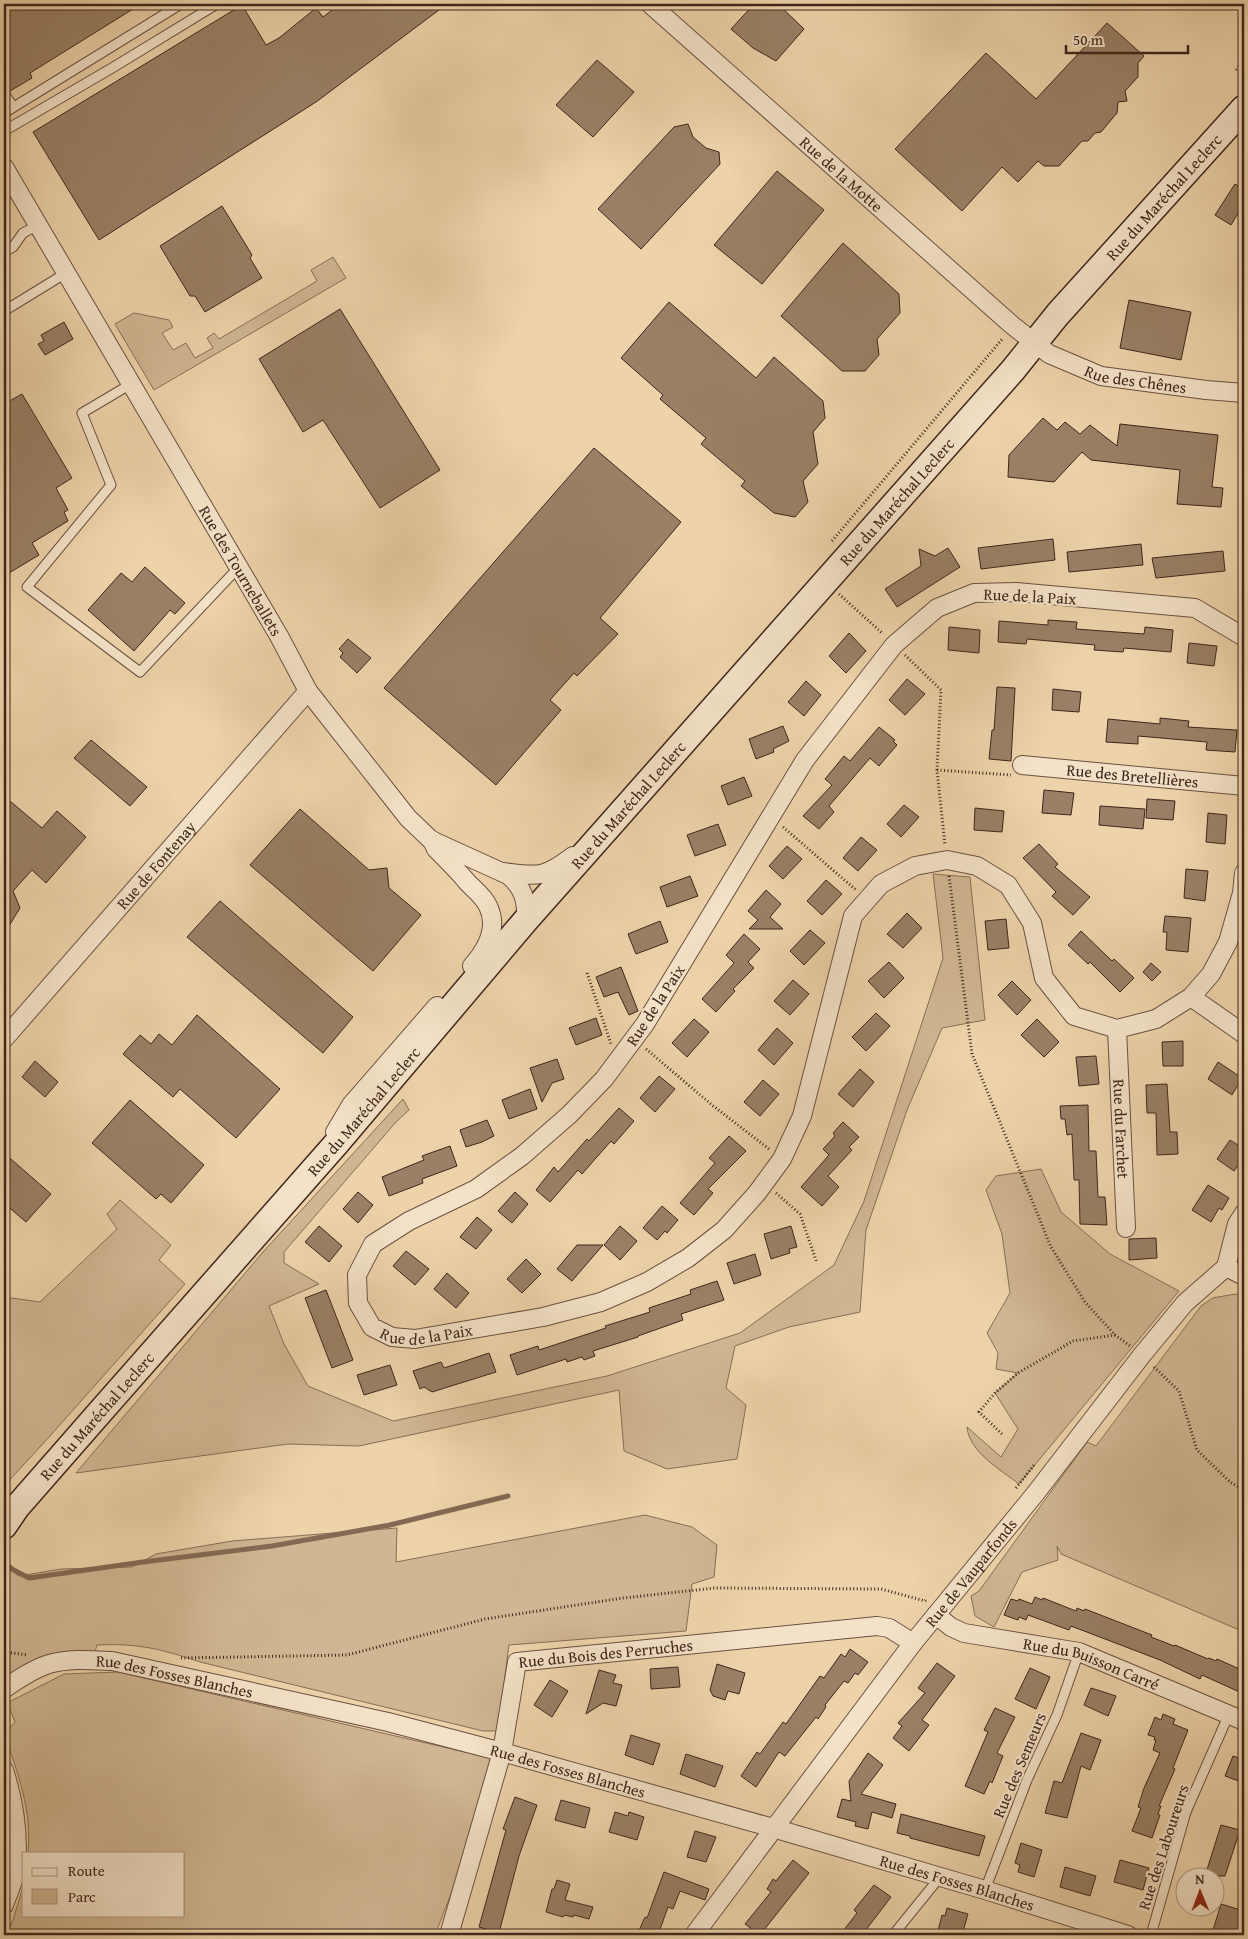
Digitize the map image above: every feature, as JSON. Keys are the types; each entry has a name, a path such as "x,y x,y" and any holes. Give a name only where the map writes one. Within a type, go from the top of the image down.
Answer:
{"main road":[{"name":"Rue du Maréchal Leclerc","path":"8,1517 310,1174 526,920 1013,370 1034,342 1244,108"}],"street":[{"name":"Rue de la Motte","path":"650,4 1012,325 1034,342"},
{"name":"Rue des Tourneballets","path":"4,167 278,636 308,691 408,818 431,840 446,845 501,872 516,882 522,891 527,906 526,920"},
{"name":"Rue des Chênes","path":"1034,342 1049,354 1101,376 1206,390 1244,393"},
{"name":"Rue de la Paix","path":"1117,1029 1074,1016 1044,978 1032,923 1008,885 977,866 947,860 915,866 881,884 853,916 802,1116 782,1159 724,1230 688,1258 647,1282 601,1302 543,1317 414,1339 392,1337 372,1327 358,1303 357,1275 373,1244 409,1221 476,1189 522,1156 569,1116 604,1079 634,1039 805,760 894,645 937,608 974,593 1016,592 1195,608 1244,636"},
{"name":"Rue de Fontenay","path":"4,1039 308,691"},
{"name":"Rue des Bretellières","path":"1022,765 1244,786"},
{"path":"310,1174 351,1105 487,946 493,924 488,905 436,849 431,840"},
{"path":"501,872 538,875 548,873 596,841"},
{"path":"1117,1029 1156,1019 1191,997 1211,974 1228,942 1242,893 1244,873"},
{"path":"1191,997 1244,1034"},
{"name":"Rue du Farchet","path":"1117,1029 1126,1228"},
{"path":"1244,1213 1237,1224 1226,1267 1244,1276"},
{"name":"Rue de Vauparfonds","path":"694,1935 913,1643 1035,1494 1142,1355 1185,1303 1226,1267"},
{"name":"Rue du Buisson Carré","path":"936,1615 951,1627 964,1633 1079,1652 1237,1718"},
{"name":"Rue du Bois des Perruches","path":"449,1935 502,1752 517,1662 877,1626 889,1628 913,1643"},
{"name":"Rue des Fosses Blanches","path":"4,1689 48,1664 78,1660 112,1661 388,1722 502,1752 773,1828 985,1890 1128,1935"},
{"path":"4,1770 16,1821 16,1869 4,1905"}],"lane":[{"path":"4,113 181,4"},
{"path":"4,131 217,4"},
{"path":"4,93 13,107"},
{"path":"4,252 13,247 24,233 38,225"},
{"path":"4,311 66,273"},
{"path":"131,384 82,413 111,485 27,587 140,672 238,568"},
{"name":"Rue des Semeurs","path":"985,1890 1027,1780 1057,1714 1079,1652"},
{"name":"Rue des Laboureurs","path":"1151,1935 1186,1812 1237,1718"},
{"path":"893,1935 940,1877"}],"path":[{"path":"1236,70 1244,61"},
{"path":"826,548 997,347 1012,325"},
{"path":"1244,469 1240,541 1244,580"},
{"path":"825,582 942,690 936,770 972,1054 1051,1247 1085,1302 1116,1335 1073,1341 1018,1372 995,1392 979,1412 1002,1434"},
{"path":"936,770 1018,776 1022,765"},
{"path":"770,819 783,827 819,857 867,900"},
{"path":"587,973 617,1061"},
{"path":"634,1039 712,1105 782,1159"},
{"path":"764,1183 800,1214 817,1263"},
{"path":"1122,1352 1128,1344"},
{"path":"1142,1355 1179,1391 1197,1450 1230,1482 1244,1490"},
{"path":"1013,1492 1037,1460"},
{"path":"176,1658 347,1655 485,1619 623,1598 715,1588 881,1589 925,1601 930,1595"},
{"path":"4,1652 37,1656"}],"green space":[{"path":"333,257 346,278 154,390 115,324 134,313 169,320 173,327 162,333 173,350 186,343 195,358 213,348 207,338 214,333 219,339 317,281 311,270"},
{"path":"933,874 970,877 985,1020 942,1028 907,1110 866,1230 860,1312 789,1327 735,1346 726,1388 746,1405 737,1459 667,1469 624,1451 619,1390 359,1446 288,1444 76,1473 263,1252 403,1099 409,1110 396,1122 284,1252 284,1263 319,1284 269,1306 284,1344 308,1386 393,1421 607,1376 740,1333 834,1265 864,1201 943,958"},
{"path":"1041,1169 1061,1212 1110,1254 1179,1291 1019,1484 987,1460 973,1444 967,1427 1001,1457 1018,1429 995,1393 1018,1373 996,1369 998,1353 987,1333 1010,1293 1002,1234 986,1190 996,1176"},
{"path":"120,1200 171,1245 159,1260 185,1284 4,1486 4,1297 40,1302 117,1229 107,1214"},
{"path":"1235,1294 1244,1296 1244,1632 1061,1554 1057,1546 1058,1560 1022,1572 994,1627 975,1616 971,1596 979,1591 1087,1442 1096,1446 1201,1306 1213,1298"},
{"path":"645,1515 692,1527 717,1545 714,1577 692,1584 686,1631 509,1645 498,1731 483,1731 200,1662 161,1650 138,1646 97,1645 94,1655 35,1661 4,1678 4,1565 19,1576 61,1569 132,1567 156,1554 232,1541 397,1528 396,1562"},
{"path":"118,1672 491,1758 466,1855 435,1935 5,1935 12,1923 22,1890 22,1916 185,1916 185,1852 28,1852 28,1822 23,1792 4,1734 15,1722 7,1703 64,1674"}],"building":[{"path":"4,4 141,4 30,73 32,78 10,91 4,85"},
{"path":"340,4 447,4 316,102 99,240 33,132 242,5 266,45 279,38 316,8 323,17"},
{"path":"754,4 778,4 804,29 776,61 753,48 731,29"},
{"path":"1107,23 1144,56 1138,63 1138,77 1125,91 1127,101 1118,102 1117,113 1101,132 1095,133 1088,141 1082,141 1059,166 1044,166 1038,161 1018,182 1002,167 962,211 895,149 986,53 1036,99"},
{"path":"597,60 634,92 593,137 556,105"},
{"path":"688,124 693,137 706,148 719,152 720,164 641,249 598,209 674,127"},
{"path":"777,171 824,210 762,284 714,245"},
{"path":"1235,184 1244,190 1244,203 1231,225 1215,215"},
{"path":"222,206 252,255 250,258 262,278 205,312 195,296 190,296 160,246"},
{"path":"843,243 899,294 900,313 877,339 879,355 865,371 842,371 781,316"},
{"path":"1129,300 1191,312 1181,360 1120,348"},
{"path":"669,302 756,378 774,357 823,401 825,418 813,432 818,464 803,481 808,502 795,517 774,513 741,486 745,481 701,444 706,438 660,399 663,395 621,358"},
{"path":"340,309 440,470 380,508 323,420 303,432 259,359"},
{"path":"64,322 73,339 45,355 38,344 44,341 41,335"},
{"path":"22,394 72,478 56,488 68,510 64,512 68,521 32,543 39,555 4,576 4,404"},
{"path":"1043,418 1057,430 1065,422 1080,434 1090,425 1117,446 1120,424 1218,435 1212,487 1223,488 1221,507 1177,504 1180,470 1091,460 1082,452 1054,482 1008,477 1009,455"},
{"path":"594,448 681,522 600,618 618,634 577,676 574,673 550,700 561,710 496,785 384,688"},
{"path":"1053,539 1055,560 981,569 978,548"},
{"path":"1141,544 1143,565 1069,572 1067,552"},
{"path":"948,548 960,567 897,607 885,589 921,566 919,549 935,556"},
{"path":"1223,551 1225,571 1156,578 1152,558"},
{"path":"145,567 185,603 175,614 170,610 134,651 88,610 121,573 132,582"},
{"path":"1048,620 1077,622 1076,629 1144,634 1145,627 1173,630 1171,652 1124,648 1123,652 1094,650 1095,645 1027,639 1026,644 998,642 999,621 1048,625"},
{"path":"949,627 980,630 979,653 948,650"},
{"path":"849,633 866,651 846,673 829,656"},
{"path":"348,639 371,658 357,673 340,657 343,653 339,649"},
{"path":"1189,643 1217,646 1214,666 1187,663"},
{"path":"907,679 925,694 905,715 889,700"},
{"path":"806,681 821,695 804,716 788,702"},
{"path":"997,687 1015,688 1011,761 989,759 992,730 994,730"},
{"path":"1053,689 1081,692 1079,712 1052,710"},
{"path":"1160,718 1189,721 1188,727 1237,730 1235,752 1206,750 1207,742 1138,736 1138,744 1106,742 1108,719 1160,724"},
{"path":"783,726 789,741 773,749 774,752 756,759 749,739"},
{"path":"879,727 895,740 893,741 897,745 879,766 870,758 829,806 834,812 819,829 803,816 832,785 825,779 844,756 850,761"},
{"path":"91,740 147,787 130,806 74,758"},
{"path":"744,777 752,796 728,805 721,786"},
{"path":"1044,790 1074,793 1071,815 1042,813"},
{"path":"4,796 42,828 57,811 86,837 46,883 32,870 13,891 20,908 4,934"},
{"path":"1147,799 1175,801 1173,820 1146,818"},
{"path":"904,805 919,817 901,837 887,824"},
{"path":"1100,806 1145,809 1143,829 1099,825"},
{"path":"975,808 1004,811 1002,832 974,830"},
{"path":"300,809 369,870 387,868 389,888 421,915 373,971 250,865"},
{"path":"1208,813 1227,815 1225,844 1206,842"},
{"path":"718,824 726,845 695,856 687,835"},
{"path":"861,837 877,850 858,871 843,858"},
{"path":"1039,844 1058,864 1055,867 1090,897 1073,915 1052,896 1056,892 1023,858"},
{"path":"787,846 802,859 783,879 769,866"},
{"path":"1186,869 1208,871 1205,901 1184,898"},
{"path":"690,876 698,896 667,907 660,887"},
{"path":"826,880 842,894 822,915 807,901"},
{"path":"766,890 781,904 770,917 783,929 749,929 758,920 748,911"},
{"path":"220,901 353,1017 323,1053 187,937"},
{"path":"907,913 922,928 903,948 887,934"},
{"path":"1165,916 1191,918 1188,952 1166,950 1167,932 1163,932"},
{"path":"1006,919 1009,948 988,950 985,921"},
{"path":"660,921 668,942 636,954 628,934"},
{"path":"810,930 825,943 804,965 790,951"},
{"path":"1081,931 1112,961 1114,959 1134,978 1120,992 1090,962 1088,964 1068,945"},
{"path":"744,934 760,949 748,962 754,968 733,989 735,991 716,1012 702,999 734,963 726,955"},
{"path":"889,962 904,978 884,998 868,981"},
{"path":"1151,963 1161,972 1152,981 1143,972"},
{"path":"621,967 638,1011 629,1015 618,992 604,997 596,977"},
{"path":"793,980 809,994 790,1015 774,1001"},
{"path":"1012,981 1031,1000 1017,1015 998,995"},
{"path":"876,1013 890,1026 866,1051 852,1037"},
{"path":"197,1015 280,1089 236,1138 180,1089 173,1097 123,1054 140,1035 151,1044 159,1034 172,1045"},
{"path":"596,1018 602,1035 576,1045 569,1028"},
{"path":"694,1019 709,1032 687,1057 672,1043"},
{"path":"1037,1019 1059,1042 1044,1057 1021,1035"},
{"path":"777,1028 793,1043 774,1065 758,1050"},
{"path":"1183,1041 1183,1066 1163,1066 1162,1042"},
{"path":"1096,1056 1099,1084 1079,1086 1076,1057"},
{"path":"557,1059 564,1079 552,1083 542,1102 530,1068"},
{"path":"35,1061 58,1082 45,1097 22,1077"},
{"path":"1218,1062 1242,1078 1232,1095 1208,1079"},
{"path":"860,1069 874,1082 853,1107 838,1094"},
{"path":"659,1076 675,1089 655,1112 640,1098"},
{"path":"763,1080 779,1094 760,1116 744,1102"},
{"path":"1167,1084 1170,1132 1177,1132 1178,1154 1157,1155 1156,1113 1147,1113 1146,1085"},
{"path":"530,1089 537,1109 509,1119 502,1100"},
{"path":"130,1100 204,1165 171,1203 161,1194 156,1199 92,1143"},
{"path":"1088,1105 1089,1151 1096,1151 1098,1197 1105,1197 1107,1225 1080,1224 1079,1180 1074,1180 1072,1134 1067,1135 1065,1119 1061,1119 1060,1106"},
{"path":"619,1108 634,1121 614,1144 611,1141 582,1174 578,1170 550,1202 536,1190 554,1167 558,1172 587,1139 589,1141"},
{"path":"487,1120 494,1136 466,1147 460,1130"},
{"path":"843,1122 859,1137 849,1147 852,1150 828,1176 839,1187 822,1206 801,1187 829,1155 823,1149 835,1136 833,1133"},
{"path":"729,1136 746,1151 708,1189 713,1193 694,1215 680,1203 715,1163 709,1158"},
{"path":"1230,1140 1244,1149 1244,1157 1234,1171 1217,1159"},
{"path":"450,1146 457,1166 422,1179 423,1183 389,1196 382,1177 424,1160 422,1156"},
{"path":"4,1153 51,1194 26,1222 4,1203"},
{"path":"1208,1185 1229,1198 1222,1210 1219,1208 1211,1222 1192,1210"},
{"path":"358,1192 373,1205 358,1223 343,1209"},
{"path":"515,1192 528,1204 512,1223 498,1211"},
{"path":"662,1206 678,1220 667,1233 665,1231 657,1240 643,1228"},
{"path":"477,1217 492,1230 476,1249 460,1237"},
{"path":"319,1226 342,1246 329,1262 305,1242"},
{"path":"620,1226 637,1241 620,1260 604,1245"},
{"path":"791,1226 797,1247 789,1249 790,1253 771,1259 764,1234"},
{"path":"1156,1238 1157,1258 1129,1260 1129,1239"},
{"path":"577,1245 603,1245 572,1281 557,1269"},
{"path":"406,1251 429,1269 415,1285 393,1266"},
{"path":"755,1254 761,1275 734,1284 727,1263"},
{"path":"526,1259 541,1274 522,1293 507,1279"},
{"path":"447,1273 469,1293 456,1308 434,1289"},
{"path":"717,1281 724,1300 681,1314 683,1320 593,1351 595,1356 584,1360 582,1357 567,1362 566,1359 517,1375 510,1355 538,1346 539,1350 606,1328 605,1326 650,1312 649,1308 691,1294 690,1290"},
{"path":"326,1290 353,1360 332,1368 305,1298"},
{"path":"489,1353 496,1372 432,1392 424,1387 420,1389 413,1371 441,1362 444,1368"},
{"path":"390,1365 397,1385 364,1395 357,1375"},
{"path":"1035,1597 1042,1600 1043,1598 1076,1611 1077,1608 1084,1611 1085,1609 1152,1635 1151,1637 1174,1646 1208,1659 1216,1661 1217,1659 1244,1671 1244,1694 1202,1675 1200,1679 1160,1660 1071,1626 1069,1630 1028,1615 1026,1620 1019,1617 1018,1620 1004,1615 1011,1599 1018,1601 1019,1599 1032,1604"},
{"path":"850,1649 868,1662 858,1675 855,1673 848,1683 844,1681 825,1705 826,1707 818,1719 816,1717 785,1756 779,1752 756,1787 741,1776 757,1752 760,1754 783,1722 786,1724 820,1676 824,1678 841,1654 845,1657"},
{"path":"937,1663 955,1676 922,1720 929,1725 909,1751 893,1738 902,1726 898,1723 925,1693 918,1688"},
{"path":"717,1664 745,1673 739,1694 728,1691 725,1700 713,1696 710,1690"},
{"path":"678,1667 680,1687 651,1689 650,1669"},
{"path":"1030,1668 1050,1677 1036,1709 1015,1699"},
{"path":"599,1670 616,1675 613,1683 622,1685 616,1706 603,1703 586,1714"},
{"path":"550,1680 568,1691 552,1717 534,1705"},
{"path":"1091,1688 1116,1696 1108,1716 1084,1705"},
{"path":"995,1708 1015,1717 997,1753 1003,1756 992,1783 990,1781 984,1794 965,1786 988,1732 984,1730"},
{"path":"1163,1714 1175,1719 1173,1724 1188,1730 1173,1768 1175,1769 1159,1806 1161,1806 1158,1814 1160,1815 1152,1838 1132,1831 1141,1808 1138,1807 1144,1788 1160,1753 1153,1750 1155,1737 1148,1735 1155,1717 1161,1720"},
{"path":"1081,1733 1101,1740 1090,1770 1081,1766 1067,1818 1045,1813 1054,1781 1062,1783"},
{"path":"631,1735 660,1744 653,1765 625,1755"},
{"path":"868,1753 883,1765 861,1794 896,1804 892,1818 872,1812 868,1829 855,1826 856,1822 837,1817 842,1799 851,1801 849,1781"},
{"path":"686,1754 723,1766 715,1787 680,1774"},
{"path":"1233,1756 1244,1760 1244,1783 1225,1776"},
{"path":"515,1797 537,1805 519,1856 499,1933 479,1927 506,1830 503,1829"},
{"path":"561,1800 590,1808 585,1828 555,1820"},
{"path":"615,1812 628,1816 629,1812 644,1817 637,1840 609,1832"},
{"path":"901,1814 985,1836 979,1856 897,1833"},
{"path":"1221,1825 1240,1830 1226,1873 1226,1866 1208,1866"},
{"path":"695,1831 716,1837 706,1862 687,1857"},
{"path":"1021,1843 1042,1850 1034,1877 1018,1872 1020,1865 1015,1863"},
{"path":"793,1860 809,1873 760,1935 745,1924 771,1892 767,1889 773,1879 776,1881"},
{"path":"1120,1860 1149,1868 1143,1890 1114,1882"},
{"path":"1065,1867 1096,1876 1090,1896 1060,1887"},
{"path":"664,1872 709,1889 705,1900 680,1891 673,1909 668,1907 658,1935 637,1935 645,1917 647,1918"},
{"path":"557,1880 570,1884 565,1900 593,1907 589,1919 574,1915 573,1917 564,1915 563,1917 546,1912 552,1889 554,1889"},
{"path":"874,1885 891,1897 862,1935 840,1935 857,1913 854,1910"},
{"path":"1226,1906 1244,1911 1244,1935 1231,1935 1213,1930 1217,1916 1226,1916"},
{"path":"947,1908 968,1914 962,1935 937,1935 942,1915 945,1916"}],"waterway":[{"path":"4,1562 12,1569 29,1578 272,1546 390,1525 508,1496"}]}
